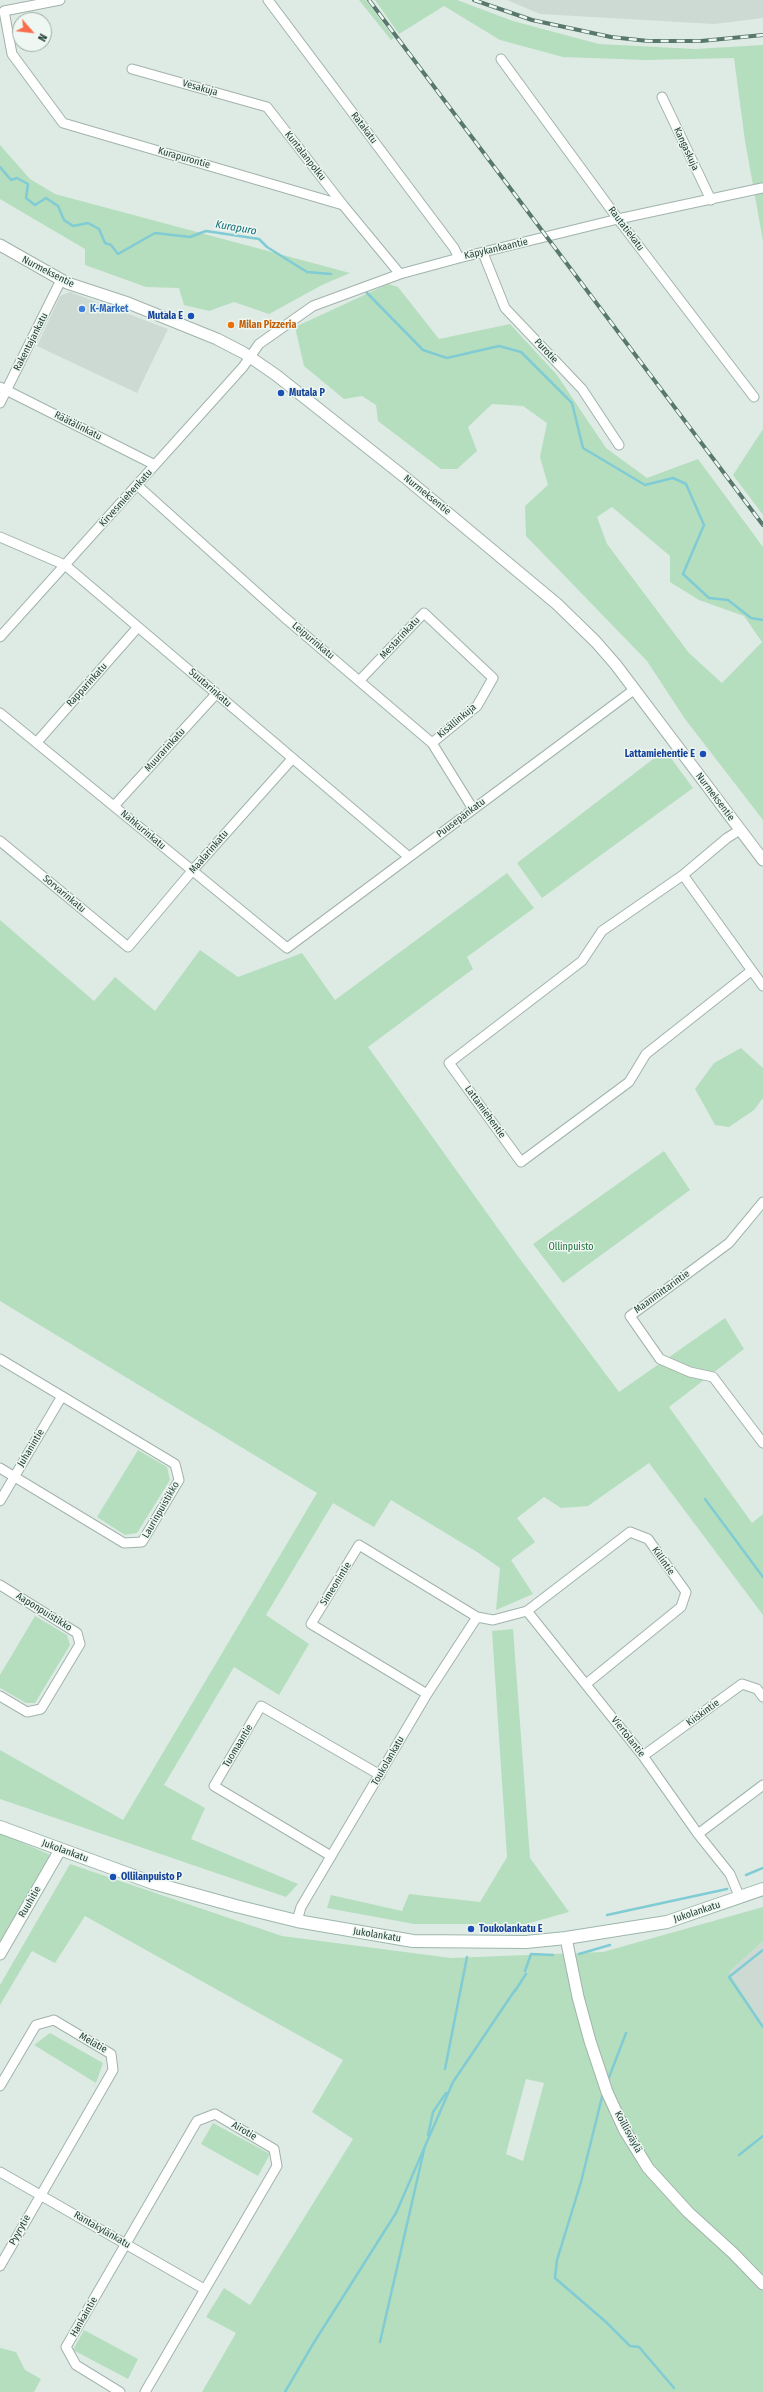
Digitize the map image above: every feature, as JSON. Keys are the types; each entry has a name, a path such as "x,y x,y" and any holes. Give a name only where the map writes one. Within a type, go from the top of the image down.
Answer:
{"main road":[{"name":"Jukolankatu","path":"0,1827 154,1883 297,1921 413,1941 526,1942 566,1938 667,1922 763,1889"}],"street":[{"name":"Kurapurontie","path":"60,0 4,11 12,54 63,123 343,205"},
{"name":"Ratakatu","path":"268,0 449,241 459,258"},
{"name":"Rautatiekatu","path":"502,59 618,219 754,397"},
{"name":"Vesakuja","path":"132,69 267,107"},
{"name":"Kangaskuja","path":"662,97 711,200"},
{"name":"Kuntalanpolku","path":"267,107 343,205"},
{"name":"Käpykankaantie","path":"251,357 259,344 313,306 400,274 618,219 762,188"},
{"path":"343,205 400,274"},
{"name":"Nurmeksentie","path":"0,245 61,280 217,339 251,357 407,479 557,604 596,642 635,689 763,860"},
{"name":"Purotie","path":"483,252 506,308 582,389 619,445"},
{"name":"Rakentajankatu","path":"0,404 3,388 61,280"},
{"name":"Kirvesmiehenkatu","path":"0,637 138,486 251,357"},
{"name":"Räätälinkatu","path":"3,388 155,465"},
{"name":"Leipurinkatu","path":"138,486 359,681 432,743 473,809"},
{"name":"Suutarinkatu","path":"0,538 65,565 409,857"},
{"name":"Mestarinkatu","path":"359,681 424,612 492,678"},
{"name":"Rapparinkatu","path":"36,742 138,627"},
{"name":"Kisällinkuja","path":"432,743 477,706 492,678"},
{"name":"Puusepänkatu","path":"287,948 635,689"},
{"name":"Muurarinkatu","path":"114,806 216,694"},
{"name":"Nahkurinkatu","path":"0,713 287,948"},
{"name":"Maalarinkatu","path":"128,947 192,871 292,758"},
{"name":"Lattamiehentie","path":"740,830 727,838 684,875 602,931 582,961 449,1063 521,1162 628,1082 646,1054 751,971"},
{"name":"Sorvarinkatu","path":"0,841 128,947"},
{"path":"684,875 763,986"},
{"name":"Maanmittarintie","path":"763,1202 729,1243 630,1316 660,1359 690,1372 713,1377 763,1444"},
{"path":"0,1359 62,1396"},
{"name":"Juhanintie","path":"0,1501 62,1396"},
{"name":"Laurinpuistikko","path":"14,1476 124,1543 142,1542 146,1536 179,1480 175,1464 62,1396"},
{"path":"0,1468 14,1476"},
{"name":"Killintie","path":"527,1611 630,1532 648,1539 686,1592 681,1607 586,1684"},
{"name":"Simeonintie","path":"427,1694 310,1624 360,1545 477,1617"},
{"name":"Aaponpuistikko","path":"0,1585 77,1633 80,1644 41,1709 27,1712 0,1696"},
{"path":"477,1617 493,1620 527,1611"},
{"name":"Viertolantie","path":"527,1611 643,1756 698,1834 730,1874 740,1898"},
{"name":"Toukolankatu","path":"297,1921 301,1907 331,1856 427,1694 477,1617"},
{"name":"Kiiskintie","path":"643,1756 742,1684 757,1689 763,1697"},
{"name":"Tuomaantie","path":"331,1856 214,1786 261,1706 380,1775"},
{"path":"698,1834 763,1785"},
{"name":"Ruuhitie","path":"0,1954 60,1850"},
{"name":"Koillisväylä","path":"566,1938 578,1997 590,2041 607,2092 624,2129 648,2168 688,2212 733,2252 763,2284"},
{"name":"Melatie","path":"0,2086 36,2025 54,2020 111,2054 113,2070 40,2194"},
{"name":"Airotie","path":"126,2244 197,2121 215,2114 274,2149 277,2166 204,2289"},
{"name":"Rantakylänkatu","path":"0,2172 204,2289"},
{"name":"Pyyrytie","path":"0,2266 40,2194"},
{"name":"Hankaintie","path":"120,2392 76,2365 66,2347 126,2244"},
{"path":"145,2392 204,2289"}],"shaded area":[{"path":"507,0 763,0 763,18 714,24 540,14"},
{"path":"70,292 168,329 137,393 37,346 60,296"},
{"path":"763,1941 763,2025 729,1972"}],"green space":[{"path":"359,0 366,0 394,38 391,40"},
{"path":"375,0 457,0 513,21 599,44 695,49 763,45 763,241 745,141 734,58 646,60 563,57 500,40 444,6 399,34"},
{"path":"0,145 30,179 55,194 350,273 322,285 269,314 234,302 209,311 184,305 179,288 146,287 85,265 85,249 0,199"},
{"path":"388,284 398,287 439,339 510,324 557,375 606,448 647,478 698,459 763,547 763,820 685,719 647,661 526,536 525,506 548,485 540,457 547,423 523,406 492,404 468,427 477,451 457,469 441,469 378,421 376,405 362,396 344,399 304,366 295,327","holes":["612,507 670,556 670,582 699,600 744,616 762,642 722,683 689,653 607,544 597,517"]},
{"path":"763,429 763,515 733,475"},
{"path":"665,750 693,788 542,898 517,863"},
{"path":"507,873 534,908 467,957 473,969 368,1047 517,1255 619,1392 725,1318 744,1349 669,1407 752,1523 763,1514 763,1615 649,1463 588,1506 561,1508 544,1497 517,1518 535,1542 511,1560 533,1594 496,1610 500,1568 477,1552 391,1500 374,1527 333,1503 266,1615 309,1644 279,1695 234,1667 164,1785 205,1808 191,1839 298,1884 286,1897 0,1799 0,1750 123,1820 317,1493 0,1301 0,920 94,1001 115,977 155,1011 200,950 238,977 302,953 335,1000"},
{"path":"741,1048 763,1068 763,1098 754,1110 729,1127 715,1125 695,1089 714,1063"},
{"name":"Ollinpuisto","path":"664,1151 690,1190 563,1283 533,1244"},
{"path":"138,1450 167,1467 170,1480 137,1533 125,1535 97,1517"},
{"path":"35,1616 67,1635 70,1645 35,1703 26,1703 0,1688 0,1675"},
{"path":"513,1629 530,1858 569,1912 526,1924 414,1924 327,1908 331,1895 402,1911 409,1894 480,1902 507,1857 492,1631"},
{"path":"0,1833 53,1856 0,1948"},
{"path":"70,1864 282,1936 451,1958 603,1952 763,1907 763,1941 729,1972 763,2025 763,2392 202,2392 236,2333 206,2317 224,2288 250,2305 353,2139 312,2112 343,2060 85,1916 55,1963 32,1951 0,2005 0,1985","holes":["526,2079 544,2083 523,2161 506,2154"]},
{"path":"50,2033 103,2063 96,2083 34,2045"},
{"path":"213,2123 270,2154 258,2176 201,2144"},
{"path":"84,2330 138,2359 128,2379 73,2350"},
{"path":"0,2348 16,2352 25,2370 41,2379 34,2392 0,2392"}],"waterway":[{"name":"Kurapuro","path":"0,167 11,180 17,178 28,184 26,198 35,205 46,198 58,206 64,220 73,226 88,223 99,229 105,243 111,245 118,254 155,233 190,237 206,231 259,239 267,247 307,272 331,274"},
{"path":"367,293 423,350 447,358 499,346 521,352 572,403 583,448 645,485 673,478 686,484 704,525 683,574 709,598 728,600 751,618 763,620"},
{"path":"705,1499 763,1577"},
{"path":"746,1875 763,1868"},
{"path":"607,1915 727,1889"},
{"path":"579,1954 610,1945"},
{"path":"763,1950 729,1977 763,2027"},
{"path":"525,1971 531,1954 553,1955"},
{"path":"445,2069 467,1957"},
{"path":"515,1991 526,1974"},
{"path":"285,2392 313,2344 396,2213 453,2082 515,1990"},
{"path":"608,2080 626,2033"},
{"path":"428,2135 433,2112 446,2093"},
{"path":"603,2093 581,2182 557,2260 555,2278 606,2322 630,2346 639,2347 674,2388"},
{"path":"739,2155 763,2136"},
{"path":"380,2342 424,2150"}],"railway":[{"path":"369,0 763,525"},
{"path":"474,0 532,20 611,37 648,41 701,41 763,35"}],"place":[{"name":"K-Market","path":"82,309"},
{"name":"Mutala E","path":"191,316"},
{"name":"Milan Pizzeria","path":"231,325"},
{"name":"Mutala P","path":"281,393"},
{"name":"Lattamiehentie E","path":"703,754"},
{"name":"Ollilanpuisto P","path":"113,1877"},
{"name":"Toukolankatu E","path":"471,1929"}]}
